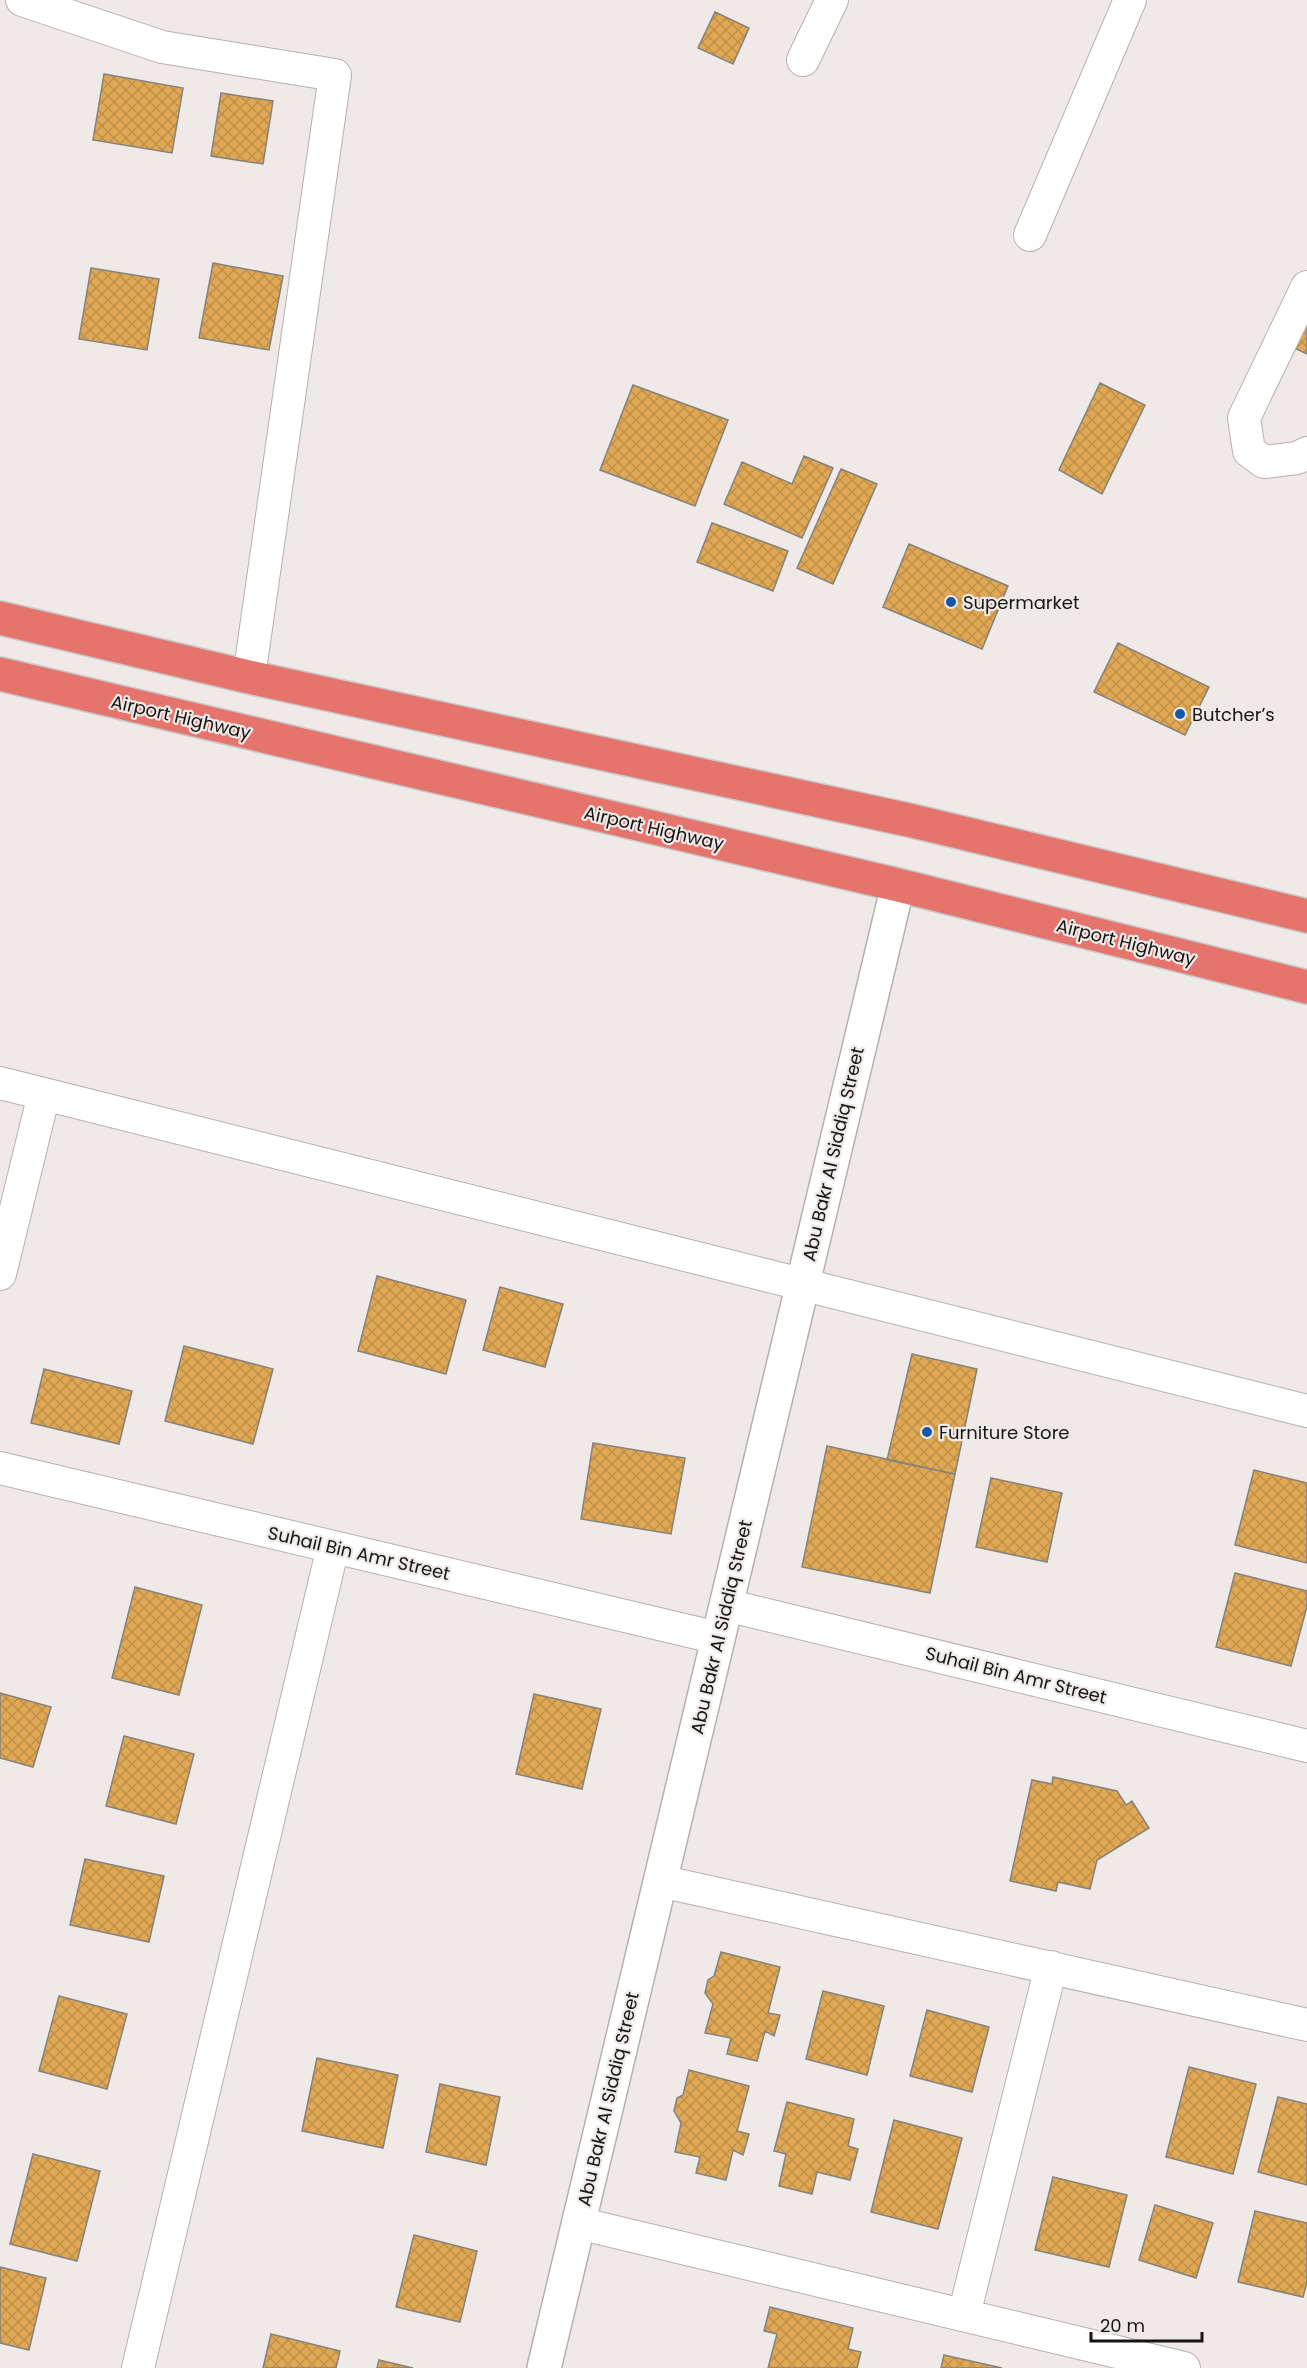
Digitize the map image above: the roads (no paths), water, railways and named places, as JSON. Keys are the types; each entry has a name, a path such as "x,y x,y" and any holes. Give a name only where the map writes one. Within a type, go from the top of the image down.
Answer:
{"highway":[{"path":"0,618 249,677 913,821 1307,916"},
{"name":"Airport Highway","path":"0,674 898,885 1307,987"}],"street":[{"path":"22,0 162,47 334,75 249,677"},
{"path":"803,60 832,0"},
{"path":"1030,235 1130,0"},
{"path":"1307,287 1244,418 1249,451 1264,462 1296,458 1307,453"},
{"name":"Abu Bakr Al Siddiq Street","path":"544,2368 898,885"},
{"path":"0,1083 1307,1411"},
{"path":"0,1274 44,1094"},
{"name":"Suhail Bin Amr Street","path":"0,1468 718,1638"},
{"path":"138,2368 333,1547"},
{"name":"Suhail Bin Amr Street","path":"726,1605 1307,1746"},
{"path":"660,1881 1307,2025"},
{"path":"964,2315 1051,1967"},
{"path":"578,2223 1184,2368"}],"place":[{"name":"Supermarket","path":"951,602"},
{"name":"Butcher’s","path":"1180,714"},
{"name":"Furniture Store","path":"927,1432"}]}
